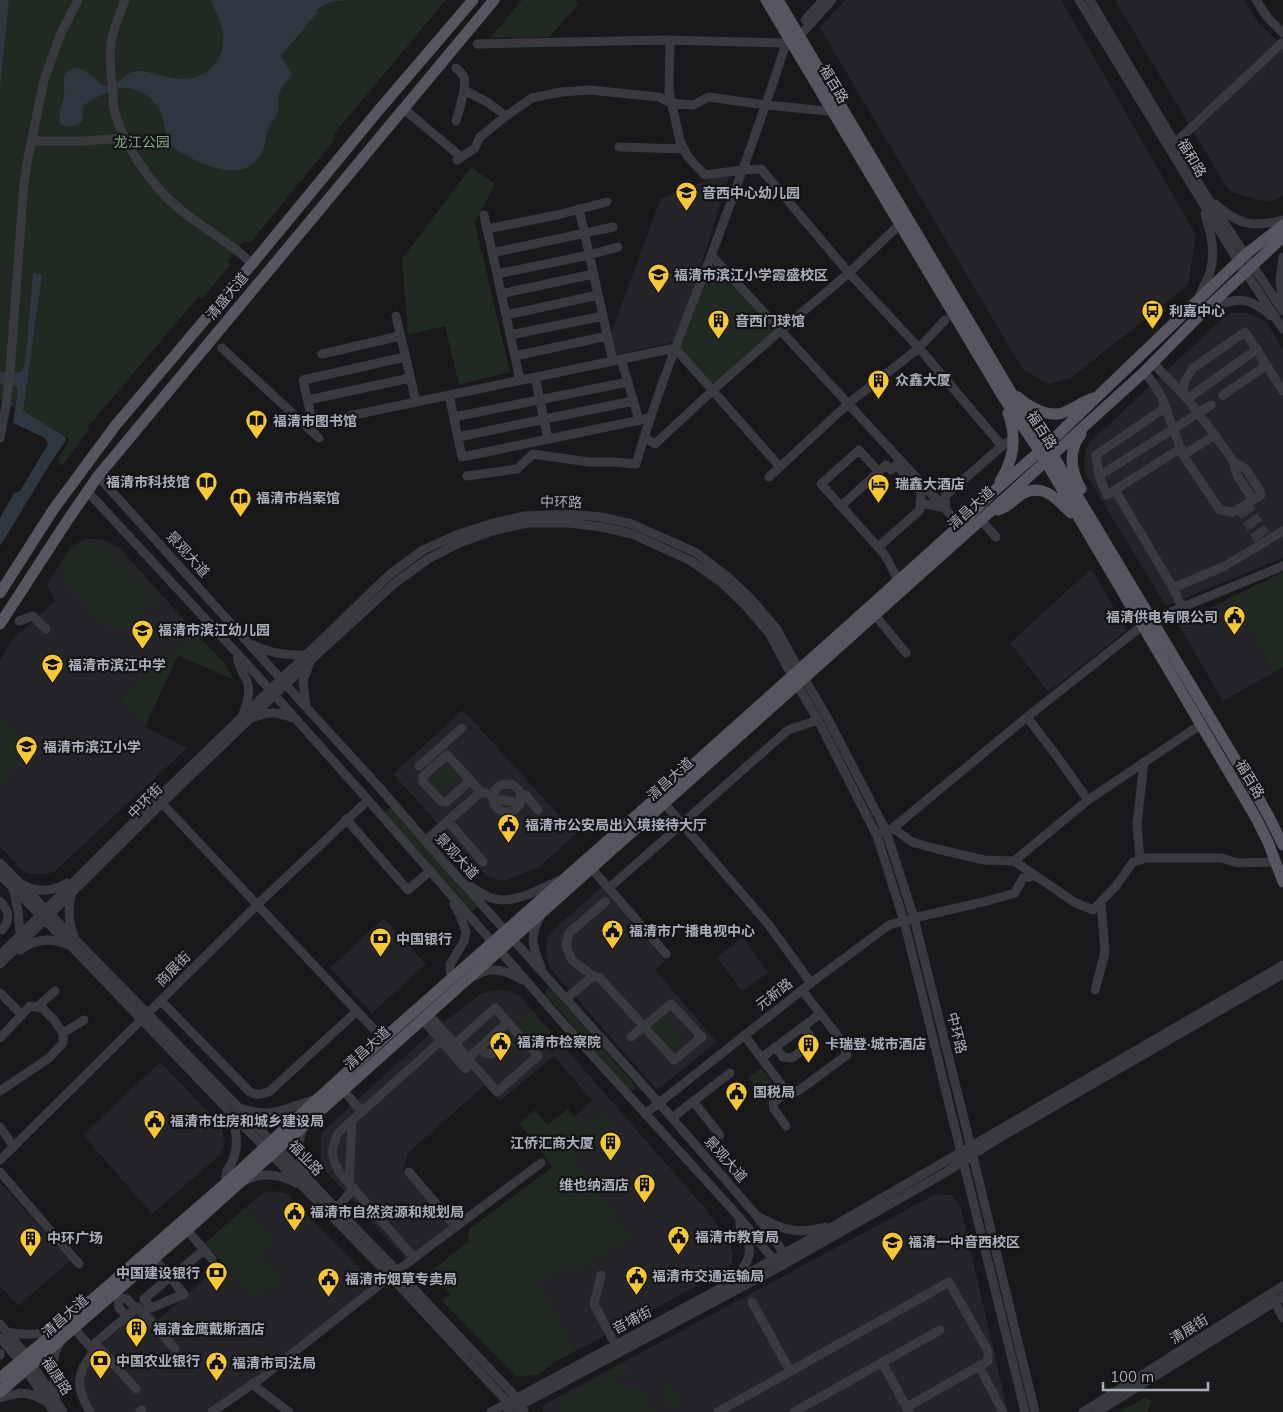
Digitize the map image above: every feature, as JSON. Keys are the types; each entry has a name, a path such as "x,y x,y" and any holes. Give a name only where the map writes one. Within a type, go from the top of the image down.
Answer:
{"main road":[{"name":"清盛大道","path":"0,593 53,510 115,426 473,0"},
{"name":"清盛大道","path":"0,624 98,476 494,0"},
{"name":"福百路","path":"766,0 792,38 1007,395"},
{"name":"福百路","path":"778,0 792,38 900,224 1046,454 1146,623 1269,817 1283,845"},
{"name":"清昌大道","path":"59,1335 74,1328 116,1295 239,1183 317,1099 383,1039 454,984 509,935 552,903 665,804 898,580 960,525 993,492 1090,421 1153,363 1242,258 1283,225"},
{"name":"清昌大道","path":"509,935 567,876 798,677 875,614 984,517 1046,454 1098,397 1201,306 1249,269 1283,236"},
{"path":"1007,395 1037,410 1052,414 1063,413 1082,401 1098,397"},
{"path":"993,492 1009,466 1014,441 1007,395"},
{"path":"984,517 1005,508 1025,493 1035,490 1051,494 1085,520 1089,504 1075,478 1071,464 1073,449 1078,437 1090,421"},
{"name":"福百路","path":"1146,623 1200,725 1256,818 1268,842 1283,882"},
{"name":"清昌大道","path":"0,1392 26,1363 226,1182 311,1118 427,1019 454,984"},
{"name":"清昌大道","path":"0,1378 26,1363"}],"street":[{"path":"0,438 10,372 24,183 41,94 61,33 78,0"},
{"path":"125,0 111,43 110,69 114,94 113,104 125,138 145,171 166,197 188,216 228,243 252,264"},
{"path":"467,476 516,469 533,454 589,462 636,464 675,348 792,38 823,0"},
{"path":"477,44 792,38 832,0"},
{"name":"福和路","path":"1079,0 1249,269 1281,326"},
{"name":"福和路","path":"1090,0 1175,143 1203,197"},
{"path":"1256,0 1267,17 1283,32"},
{"path":"670,40 669,91 683,149 688,157 705,175 761,169 849,273 919,348 1002,446"},
{"path":"1175,143 1186,135 1283,42"},
{"path":"456,68 464,78 464,90 456,121"},
{"path":"464,90 487,102 506,116"},
{"path":"404,109 459,158 475,148 480,137 532,98 560,92 590,90 659,97 671,103 694,105 708,97 827,111"},
{"path":"32,141 125,138"},
{"path":"619,147 683,149"},
{"path":"1203,197 1246,224 1256,225 1283,220"},
{"path":"1203,197 1213,248 1210,272 1201,306 1236,299 1248,301 1261,308 1281,326"},
{"path":"487,229 606,202"},
{"path":"579,209 607,336 628,382 639,420"},
{"path":"484,215 520,380"},
{"path":"644,437 655,444 780,330 849,273 900,224"},
{"path":"492,253 613,227"},
{"path":"497,274 618,247"},
{"path":"711,255 960,525"},
{"path":"1283,257 1280,281 1283,303"},
{"name":"福和路","path":"1249,269 1283,311"},
{"path":"501,294 593,274"},
{"path":"506,315 598,295"},
{"path":"396,316 416,402"},
{"path":"510,335 603,316"},
{"path":"769,477 848,403 919,348 945,320"},
{"path":"1185,396 1184,382 1193,368 1245,332 1283,391"},
{"path":"322,354 400,336"},
{"path":"515,356 607,336"},
{"path":"222,348 309,424 319,438"},
{"path":"309,424 675,348"},
{"path":"675,348 780,467"},
{"path":"1185,396 1257,349"},
{"path":"309,424 308,400 303,380 406,357"},
{"path":"1144,372 1154,384 1166,407 1182,451 1220,510 1233,512 1261,495 1246,469 1233,461 1185,396 1153,363"},
{"path":"1223,395 1267,365"},
{"path":"535,377 548,439"},
{"path":"308,400 410,378"},
{"path":"454,417 628,382"},
{"path":"449,395 462,457 650,418"},
{"path":"458,437 633,401"},
{"path":"1099,476 1210,405"},
{"path":"1166,407 1096,455 1099,476 1107,495 1182,451 1214,435"},
{"path":"946,508 945,496 1002,446 1011,440 1014,441"},
{"path":"878,471 859,450 821,484 885,555 898,580"},
{"path":"841,506 886,465 890,470 896,465 921,492 920,510 878,547"},
{"name":"景观大道","path":"98,476 379,787 659,1103 756,1215 788,1257"},
{"path":"1115,490 1173,588 1182,607"},
{"name":"景观大道","path":"87,491 246,663 530,985 740,1218 776,1263"},
{"path":"920,503 946,508"},
{"name":"中环路","path":"309,657 389,576 423,550 456,535 490,524 525,516 568,514 601,517 632,524 695,552 727,576 751,599 776,628 818,720 877,836 904,921 1025,1412"},
{"path":"984,517 996,537"},
{"path":"1173,588 1225,566 1283,531"},
{"path":"877,836 889,829 1146,623 1283,566"},
{"path":"875,614 906,652"},
{"path":"19,621 33,616 46,629"},
{"path":"249,643 275,654 309,657 303,681 306,707"},
{"path":"246,663 257,652"},
{"path":"237,653 238,665 247,681 249,693 244,720"},
{"name":"中环街","path":"0,964 85,869 309,657"},
{"name":"中环路","path":"798,677 827,717 889,829 914,918 1035,1412"},
{"path":"244,720 264,712 294,718"},
{"path":"1027,717 1088,800"},
{"path":"609,888 788,730 818,720"},
{"path":"1014,861 1088,800 1200,725"},
{"path":"311,737 324,727"},
{"path":"419,766 462,728"},
{"path":"440,747 481,792 493,798 498,810 507,813 516,809 520,799 526,795 538,810"},
{"path":"447,755 423,776 423,782 441,801 447,802 470,780"},
{"path":"1140,860 1137,824 1144,762"},
{"path":"493,798 496,789 508,784 516,788 520,799"},
{"path":"425,840 481,792"},
{"path":"160,800 383,1039"},
{"name":"中环街","path":"0,955 20,935 72,892 160,800"},
{"name":"商展街","path":"0,1160 258,904 368,800"},
{"path":"665,804 768,924 811,983"},
{"path":"346,820 408,890 430,871"},
{"path":"448,821 483,862"},
{"path":"889,829 912,842 937,849 984,860 1014,861 1074,902 1093,910 1116,886 1133,862 1146,858 1221,858 1238,863 1276,862"},
{"name":"福业路","path":"0,864 15,885 394,1274"},
{"path":"20,935 15,885 40,891 54,890 66,884 85,869"},
{"path":"592,869 666,954"},
{"name":"福业路","path":"0,875 15,885"},
{"path":"457,877 480,892 497,900 508,900 528,894 567,876"},
{"name":"元新路","path":"645,1114 811,983 889,925 1015,893 1023,878 1034,876"},
{"path":"445,888 460,915 466,932 464,941 450,965 454,984 490,970 504,970 530,985"},
{"path":"10,954 16,953 26,945 40,940 73,943 68,912 72,892"},
{"path":"0,901 7,908 8,916 7,924 2,930"},
{"path":"605,902 568,933 566,946 572,960 593,976 600,978 644,1026 674,1060 702,1037 672,1004 644,1026 631,1037"},
{"path":"1095,990 1105,952 1101,902"},
{"path":"544,974 536,956 532,933 540,916 552,903"},
{"path":"788,1257 962,1157 1283,965"},
{"path":"972,1151 999,1138 1283,974"},
{"path":"566,999 593,976"},
{"path":"786,1126 774,1109 773,1103 788,1092 798,1092 847,1056 841,1040 802,990"},
{"path":"37,1007 55,991"},
{"path":"0,993 22,1015"},
{"path":"161,1000 250,1092 255,1094 270,1091 357,1011"},
{"path":"0,1038 30,1006 42,1008 54,1020 63,1033 64,1043 49,1058 0,1091"},
{"path":"427,1019 455,1044 497,1092 538,1056 495,1008 455,1044"},
{"path":"761,1058 820,1014"},
{"path":"427,1019 441,1041 466,1069"},
{"path":"63,1033 84,1020"},
{"path":"468,1058 480,1048 485,1053 492,1054 502,1045 502,1037 497,1032 508,1022"},
{"path":"775,1048 782,1058 792,1058 809,1045 810,1036 803,1027"},
{"path":"744,1035 788,1092"},
{"path":"414,1258 340,1172 333,1161 333,1144 339,1132 441,1041"},
{"path":"672,1118 730,1073"},
{"path":"343,1090 362,1112"},
{"path":"226,1182 225,1172 234,1158 237,1139 234,1110 273,1114 317,1099"},
{"path":"693,1102 720,1136"},
{"path":"239,1183 261,1175 276,1175 305,1183 299,1140 301,1132 311,1118"},
{"path":"336,1209 352,1186 352,1121"},
{"path":"0,1127 14,1147"},
{"path":"788,1257 839,1223 962,1157"},
{"path":"212,1412 252,1384 414,1258 541,1163"},
{"path":"0,1172 79,1264"},
{"path":"409,1172 456,1227"},
{"name":"福业路","path":"305,1183 336,1209 515,1407"},
{"path":"756,1215 775,1226 797,1231 811,1231 839,1223"},
{"path":"734,1281 749,1259 747,1240 739,1228 740,1218"},
{"path":"187,1230 212,1259"},
{"path":"180,1270 204,1250"},
{"name":"音埔街","path":"491,1412 515,1407 788,1257"},
{"path":"158,1263 170,1278"},
{"name":"音埔街","path":"515,1407 615,1344 734,1281 776,1263"},
{"path":"602,1275 594,1304 615,1344"},
{"path":"718,1412 949,1282 988,1351 988,1361 908,1410 882,1362"},
{"name":"清展街","path":"1083,1412 1283,1286"},
{"path":"116,1295 127,1299 136,1309"},
{"path":"116,1295 119,1308 127,1316"},
{"path":"1280,1299 1279,1310 1283,1318"},
{"name":"清展街","path":"1097,1412 1280,1299"},
{"path":"752,1302 790,1371"},
{"path":"136,1389 95,1343 138,1307 176,1349"},
{"path":"74,1328 96,1353 84,1362 79,1377 80,1391 90,1412"},
{"path":"794,1412 806,1409 882,1362 940,1330"},
{"path":"0,1398 19,1393 30,1394 52,1401 54,1359 59,1335 17,1334 2,1331"},
{"path":"2,1331 26,1363"},
{"name":"福唐路","path":"26,1363 52,1401 63,1412"},
{"path":"979,1366 1003,1412"},
{"path":"252,1384 289,1412"},
{"name":"福唐路","path":"52,1401 54,1412"}],"shaded area":[{"path":"0,0 9,0 0,91"},
{"path":"211,0 353,0 333,2 320,7 281,56 292,74 280,91 278,113 268,129 262,152 255,162 245,168 223,170 200,162 180,152 167,138 162,117 154,102 144,94 132,89 121,88 101,95 83,106 82,122 71,127 61,125 59,113 64,95 64,78 73,68 84,70 102,86 117,82 134,71 183,79 201,75 209,70 215,64 223,48 221,25"},
{"path":"845,0 1061,0 1196,235 1188,285 1071,378 1047,384 1022,368 820,28"},
{"path":"1115,0 1244,0 1259,24 1283,45 1283,195 1278,199 1266,202 1231,192"},
{"name":"福清市滨江小学霞盛校区","path":"730,176 679,335 670,343 615,355 610,336 661,198 715,177"},
{"path":"33,273 42,275 23,411 65,436 66,440 0,546 0,518 14,493 20,491 48,444 45,438 13,423 18,388 0,384 0,372 16,373 22,371 25,364"},
{"path":"1232,313 1246,313 1267,323 1283,349 1283,558 1166,606 1085,473 1086,449 1090,442 1221,320"},
{"name":"福清市滨江中学","path":"86,539 101,539 119,547 194,631 120,700 145,727 187,748 54,872 30,874 24,872 0,847 0,660 12,640 55,601 47,584 72,546"},
{"path":"1091,569 1127,630 1048,692 1010,643"},
{"path":"1232,597 1273,673 1223,701 1178,624"},
{"path":"463,710 576,834 538,868 503,881 486,876 393,774"},
{"path":"602,887 665,961 655,970 717,1042 657,1090 551,969 547,959 547,938 553,930"},
{"path":"384,918 426,964 372,1013 330,968"},
{"path":"743,937 768,973 742,991 717,957"},
{"path":"499,990 510,991 520,996 703,1206 729,1241 733,1254 731,1265 724,1271 576,1351 537,1282 569,1267 573,1273 634,1238 574,1160 616,1127 583,1129 574,1117 592,1101 554,1056 500,1101 485,1085 408,1153 403,1170 454,1230 412,1266 321,1166 321,1133 435,1029 482,993"},
{"path":"160,1062 220,1124 224,1145 220,1155 152,1214 83,1135"},
{"name":"中环广场","path":"0,1182 70,1261 18,1306 0,1286"},
{"path":"276,1191 287,1194 375,1284 262,1372 206,1412 94,1412 87,1404 82,1381 89,1359 145,1305 158,1320 223,1263 256,1302 285,1279 262,1253 275,1241 246,1207 263,1193"},
{"name":"福清一中音西校区","path":"936,1194 952,1195 961,1209 1008,1412 543,1412 543,1407 547,1403"}],"green space":[{"name":"龙江公园","path":"9,0 446,0 333,135 336,138 251,242 244,241 228,261 230,265 202,299 199,296 87,428 89,430 62,466 58,463 69,440 65,435 0,400 0,91"},
{"path":"522,0 575,0 578,5 549,37 490,38"},
{"path":"471,167 495,184 475,223 510,372 459,385 445,326 408,335 402,259"},
{"path":"713,262 776,330 713,385 680,349"},
{"path":"102,542 160,600 154,605 148,599 142,614 137,620 125,627 110,627 102,623 70,589 63,576 64,562 74,548 88,543 100,544"},
{"path":"1283,572 1283,667 1273,673 1232,597"},
{"path":"194,631 225,664 234,680 178,655 145,727 120,700"},
{"path":"0,716 33,751 27,758 19,750 13,769 0,785"},
{"path":"452,763 463,775 439,796 428,784"},
{"path":"389,808 392,809 477,908 473,911 470,909 386,814"},
{"path":"548,988 551,989 636,1088 632,1091 629,1089 545,994"},
{"path":"531,1013 551,1035 537,1048 517,1026"},
{"path":"663,1016 685,1041 673,1052 651,1027"},
{"path":"761,1068 782,1094 769,1104 748,1078"},
{"path":"568,1109 583,1128 604,1113 616,1127 574,1160 634,1238 573,1273 569,1267 538,1282 576,1351 556,1361 538,1375 517,1377 442,1301 451,1294 430,1272 468,1242 469,1229 553,1167 519,1123 535,1110 548,1125"},
{"path":"246,1207 275,1241 262,1253 285,1279 256,1302 205,1243"},
{"path":"625,1362 630,1370 609,1382 626,1385 632,1390 640,1387 654,1412 562,1412 558,1404"},
{"path":"671,1383 683,1403 671,1409 660,1389"},
{"path":"1146,1397 1152,1402 1147,1411 1149,1412 1119,1412"}],"tunnel":[{"path":"1247,504 1269,540"},
{"path":"1240,509 1261,544"}],"place":[{"name":"音西中心幼儿园","path":"686,212"},
{"name":"福清市滨江小学霞盛校区","path":"658,294"},
{"name":"利嘉中心","path":"1153,330"},
{"name":"音西门球馆","path":"719,340"},
{"name":"众鑫大厦","path":"879,399"},
{"name":"福清市图书馆","path":"257,440"},
{"name":"福清市科技馆","path":"206,501"},
{"name":"瑞鑫大酒店","path":"879,503"},
{"name":"福清市档案馆","path":"240,517"},
{"name":"福清供电有限公司","path":"1234,636"},
{"name":"福清市滨江幼儿园","path":"142,649"},
{"name":"福清市滨江中学","path":"52,684"},
{"name":"福清市滨江小学","path":"27,766"},
{"name":"福清市公安局出入境接待大厅","path":"509,844"},
{"name":"福清市广播电视中心","path":"613,950"},
{"name":"中国银行","path":"380,958"},
{"name":"福清市检察院","path":"501,1061"},
{"name":"卡瑞登·城市酒店","path":"809,1063"},
{"name":"国税局","path":"737,1111"},
{"name":"福清市住房和城乡建设局","path":"154,1140"},
{"name":"江侨汇商大厦","path":"610,1162"},
{"name":"维也纳酒店","path":"645,1204"},
{"name":"福清市自然资源和规划局","path":"294,1231"},
{"name":"福清市教育局","path":"679,1256"},
{"name":"中环广场","path":"31,1257"},
{"name":"福清一中音西校区","path":"892,1261"},
{"name":"中国建设银行","path":"216,1292"},
{"name":"福清市交通运输局","path":"636,1295"},
{"name":"福清市烟草专卖局","path":"329,1298"},
{"name":"福清金鹰戴斯酒店","path":"137,1348"},
{"name":"中国农业银行","path":"100,1380"},
{"name":"福清市司法局","path":"216,1382"}]}
